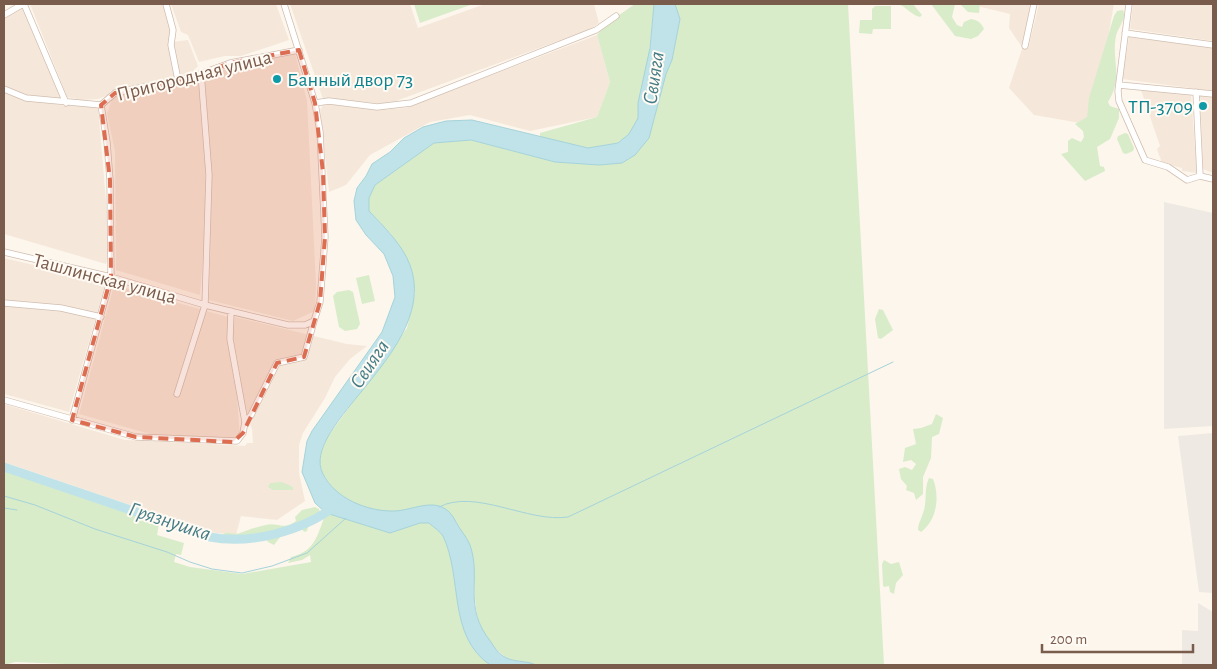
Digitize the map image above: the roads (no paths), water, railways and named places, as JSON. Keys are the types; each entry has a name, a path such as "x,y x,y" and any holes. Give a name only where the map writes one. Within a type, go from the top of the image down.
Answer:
{"street":[{"path":"4,15 23,4 66,103"},
{"path":"166,4 173,30 171,45 178,80"},
{"path":"245,422 251,415 277,363 304,357 320,302 325,237 323,172 315,102 284,4"},
{"path":"1025,46 1034,4"},
{"path":"1129,4 1118,85 1119,101 1145,160 1168,167 1187,180 1200,176 1213,179"},
{"path":"315,102 329,101 377,108 411,103 596,30 616,16"},
{"path":"1125,32 1213,45"},
{"name":"Пригородная улица","path":"4,89 26,98 101,105 114,93 178,80 230,63 299,50"},
{"path":"201,73 210,175 205,305"},
{"path":"1118,85 1213,94"},
{"path":"1196,92 1200,176"},
{"path":"72,420 112,277 110,180 107,142 101,105"},
{"name":"Ташлинская улица","path":"4,252 112,277 205,305 288,325 305,325 314,321"},
{"path":"4,303 61,308 101,317"},
{"name":"Ташлинская улица","path":"177,394 205,305"},
{"path":"4,400 136,436 233,442 243,433 245,422 230,339 231,311"}],"water":[{"name":"Свияга","path":"654,4 675,4 680,19 672,60 666,74 649,138 635,155 622,163 599,165 555,162 471,140 434,143 375,185 369,198 369,211 392,236 407,257 410,265 414,296 406,326 390,355 330,432 321,454 323,474 335,490 352,502 362,506 392,511 435,505 443,507 450,513 470,545 474,570 475,605 482,629 496,650 503,656 511,660 536,665 490,665 476,653 467,638 458,605 449,552 440,532 429,523 420,523 390,533 326,513 315,503 302,472 307,441 312,431 382,332 395,297 393,276 384,254 366,235 356,220 354,201 357,188 372,164 390,152 404,138 423,127 446,121 472,120 588,148 618,143 629,134 638,118 638,103 650,48"}],"waterway":[{"path":"439,507 453,502 469,501 552,518 568,517 893,362"},
{"name":"Грязнушка","path":"4,467 210,537 226,539 242,539 276,534 308,523 335,506"},
{"path":"4,496 35,505 95,529 167,552 190,562 212,569 242,573 272,566 307,553 346,518"},
{"path":"4,508 17,510"}],"place":[{"name":"Банный двор 73","path":"277,79"},
{"name":"ТП-3709","path":"1203,106"}]}
